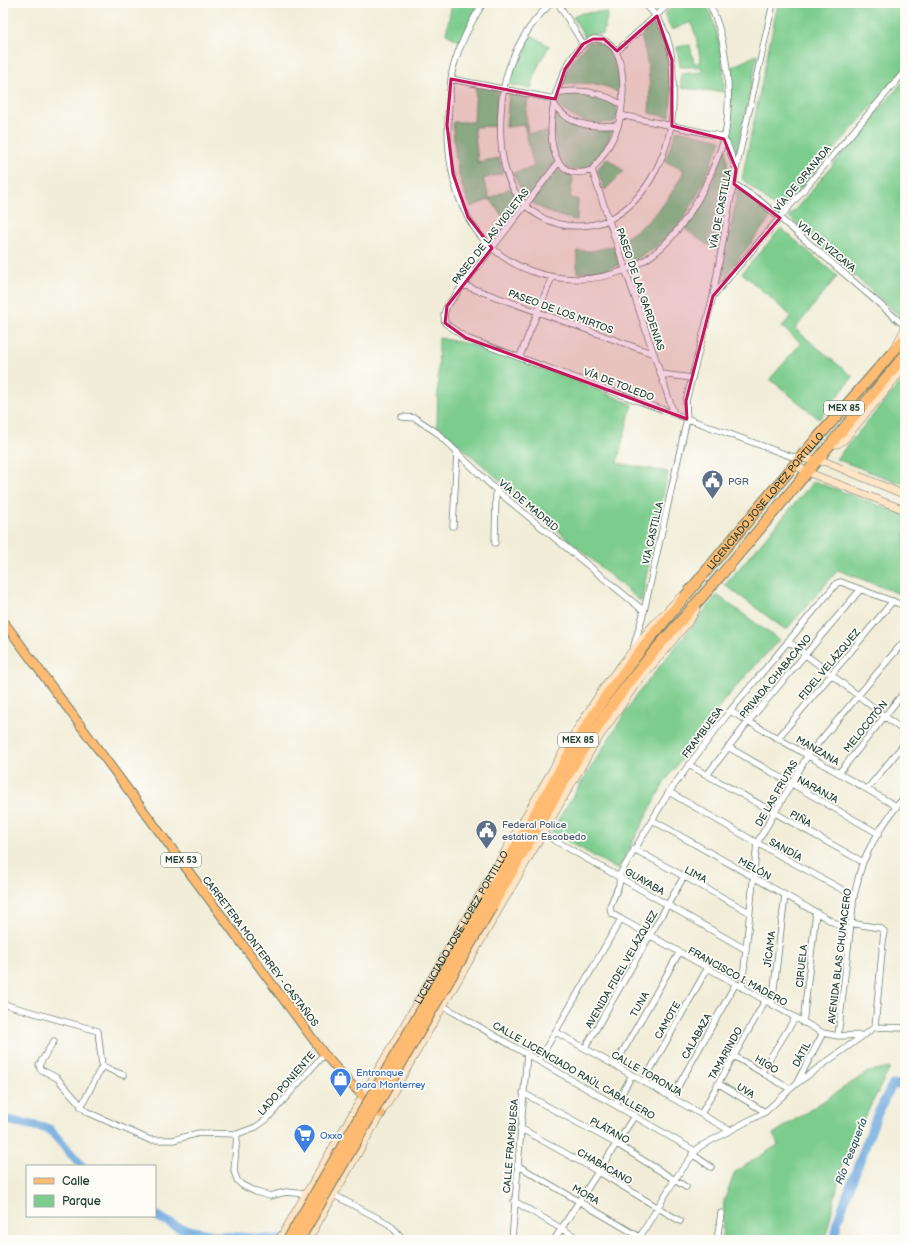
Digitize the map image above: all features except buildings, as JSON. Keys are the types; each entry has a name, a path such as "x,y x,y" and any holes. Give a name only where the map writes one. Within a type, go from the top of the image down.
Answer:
{"highway":[{"name":"LICENCIADO JOSE LOPEZ PORTILLO","path":"299,1240 488,904 571,751 605,697 643,647 690,592 795,460 894,352 905,338"},
{"name":"LICENCIADO JOSE LOPEZ PORTILLO","path":"288,1240 488,904 539,832 595,730 614,702 650,656 905,355"}],"main road":[{"name":"CARRETERA MONTERREY - CASTAÑOS","path":"3,621 324,1054 362,1096 381,1114"}],"street":[{"path":"483,3 458,54 451,79 448,132 453,174 465,212 478,232 492,248 520,265 552,277 567,279 594,278 624,270 640,262 663,246 686,220 704,188 724,139 728,89 726,65 716,22 709,3"},
{"path":"551,3 538,17 521,40 511,60 502,90 500,132 502,158 510,181 526,206 543,218 563,225 580,226 608,220 631,204 644,189 659,162 672,126 672,60 666,35 657,16 643,3"},
{"path":"558,3 583,44"},
{"path":"617,51 670,3"},
{"name":"VÍA DE CASTILLA","path":"687,419 686,402 713,296 736,169 773,3"},
{"path":"593,39 604,39 617,51 622,73 621,104 618,125 608,146 592,170 581,173 569,172 558,163 551,135 554,102 565,69 583,44 593,39"},
{"name":"VÍA DE GRANADA","path":"713,296 905,71"},
{"path":"451,79 554,102 562,115 581,124 601,126 618,125"},
{"path":"556,93 575,90 584,91 602,95 621,104"},
{"path":"620,115 714,134 724,139 736,169"},
{"name":"PASEO DE LAS VIOLETAS","path":"445,323 444,314 447,306 558,163"},
{"name":"PASEO DE LAS GARDENIAS","path":"592,170 624,270 662,374 674,414"},
{"name":"VIA DE VIZCAYA","path":"734,184 759,200 905,327"},
{"path":"520,356 552,277"},
{"name":"PASEO DE LOS MIRTOS","path":"463,285 654,354"},
{"name":"VÍA DE TOLEDO","path":"445,323 466,338 520,356 795,460"},
{"path":"894,352 897,340 905,327"},
{"path":"828,445 835,445 844,440 905,367"},
{"path":"662,374 692,378"},
{"name":"VÍA DE MADRID","path":"402,416 415,418 426,424 496,490 644,611"},
{"name":"VIA CASTILLA","path":"633,650 644,611 687,419"},
{"path":"453,526 457,452"},
{"path":"795,460 817,460 905,495"},
{"path":"795,460 807,472 905,510"},
{"path":"495,543 496,490"},
{"name":"FRAMBUESA","path":"610,911 620,885 619,877 634,849 669,792 730,710 839,582 860,590"},
{"path":"860,590 905,606"},
{"name":"PRIVADA CHABACANO","path":"707,775 748,722 860,590"},
{"name":"LICENCIADO JOSE LOPEZ PORTILLO","path":"279,1240 565,748 606,684 633,650 676,600 690,592"},
{"name":"FIDEL VELÁZQUEZ","path":"778,738 832,676 893,601"},
{"name":"DE LAS FRUTAS","path":"742,988 757,843 808,755 905,640"},
{"path":"788,641 905,732"},
{"name":"MELOCOTÓN","path":"839,773 905,691"},
{"name":"MANZANA","path":"730,710 748,722 868,788 896,806"},
{"path":"868,788 905,742"},
{"name":"NARANJA","path":"728,747 791,785 879,834"},
{"name":"PIÑA","path":"689,765 863,862"},
{"name":"SANDÍA","path":"669,792 757,843 854,896"},
{"name":"AVENIDA BLAS CHUMACERO","path":"838,1036 850,923 854,896 863,862 896,806 905,796"},
{"name":"MELÓN","path":"652,820 849,931"},
{"name":"LICENCIADO JOSE LOPEZ PORTILLO","path":"308,1240 443,1006 539,832"},
{"name":"GUAYABA","path":"539,832 745,949"},
{"name":"LIMA","path":"634,849 683,878 749,912"},
{"name":"AVENIDA FIDEL VELÁZQUEZ","path":"585,1048 651,937 683,878"},
{"name":"JÍCAMA","path":"772,1005 785,895"},
{"name":"FRANCISCO I. MADERO","path":"610,911 620,919 651,937 823,1033 838,1036 865,1035"},
{"name":"CIRUELA","path":"803,1022 816,912"},
{"path":"539,1060 620,919"},
{"path":"850,923 880,928 884,931 875,1027"},
{"name":"TUNA","path":"615,1065 679,953"},
{"name":"CAMOTE","path":"644,1081 707,969"},
{"name":"CALABAZA","path":"672,1097 735,985"},
{"name":"TAMARINDO","path":"700,1114 719,1084 765,1001"},
{"path":"3,1004 96,1030 99,1033 102,1066 81,1107"},
{"name":"CALLE LICENCIADO RAÚL CABALLERO","path":"443,1006 635,1115 694,1152 711,1167"},
{"path":"762,1071 794,1018"},
{"path":"641,1239 675,1179 694,1152 702,1144 764,1112 796,1084 875,1027 905,1028"},
{"name":"CALLE TORONJA","path":"556,1032 728,1130"},
{"name":"DÁTIL","path":"796,1084 823,1033"},
{"name":"LADO PONIENTE","path":"54,1041 40,1065 40,1069 57,1078 81,1107 106,1122 150,1140 164,1141 199,1133 237,1134 256,1127 267,1119 324,1054"},
{"name":"CALLE FRAMBUESA","path":"513,1239 514,1201 527,1053"},
{"name":"HIGO","path":"734,1056 762,1071 790,1089"},
{"path":"381,1064 381,1071 386,1080 394,1082 401,1080"},
{"path":"102,1066 123,1075"},
{"path":"616,1104 632,1075"},
{"name":"UVA","path":"719,1084 764,1112"},
{"name":"PLÁTANO","path":"523,1093 617,1144 686,1187"},
{"path":"554,1240 635,1115"},
{"name":"CHABACANO","path":"520,1128 599,1172 680,1221"},
{"path":"339,1135 348,1132 355,1134 360,1138 361,1150"},
{"path":"237,1134 234,1171 237,1180 256,1192 270,1196 286,1192 304,1196"},
{"name":"MORA","path":"517,1164 641,1239"},
{"path":"334,1195 389,1224 404,1240"},
{"path":"514,1201 581,1240"},
{"path":"717,1240 721,1213"}],"highlighted area":[{"path":"657,16 672,60 672,126 724,139 736,169 734,184 780,218 713,296 686,401 687,419 466,338 445,323 447,306 492,248 468,217 453,174 447,125 451,79 555,99 565,69 583,44 593,39 604,39 617,51"}],"green space":[{"path":"452,3 479,3 461,42 446,34"},
{"path":"676,3 706,3 711,14 720,46 724,92 681,88 681,74 702,72 702,67 680,67 677,47 690,45 694,63 701,63 696,36 691,22 672,30 664,14"},
{"path":"778,3 905,3 905,68 780,212 742,179"},
{"path":"582,13 608,13 603,34 585,37 573,17"},
{"path":"657,20 662,32 670,68 670,117 649,113 649,74 641,36"},
{"path":"530,34 549,46 538,66 531,89 508,84 521,49"},
{"path":"589,42 607,42 618,62 621,95 615,90 600,85 584,83 560,86 575,57"},
{"path":"758,54 736,155 729,135 730,68"},
{"path":"905,79 905,321 789,217"},
{"path":"476,85 498,90 496,126 474,127 478,162 499,158 503,173 483,179 490,199 471,207 459,176 454,144 453,122 474,122"},
{"path":"579,92 608,100 617,108 617,117 614,122 599,123 576,118 563,110 558,104 559,100 570,93"},
{"path":"509,93 528,97 526,115 528,133 548,132 554,162 528,199 524,196 513,173 534,167 524,125 506,127"},
{"path":"555,110 568,121 582,126 615,126 600,155 586,170 569,169 560,160 556,150 554,124"},
{"path":"677,130 721,140 698,194 683,219 663,241 629,264 622,240 643,226 659,210 666,202 684,171 665,161"},
{"path":"726,148 730,197 720,250 705,243 685,229 710,189"},
{"path":"607,158 624,171 605,190 597,170"},
{"path":"557,167 562,172 573,177 570,198 578,200 577,220 553,214 531,202"},
{"path":"510,188 520,204 507,222 490,199"},
{"path":"738,188 773,214 719,284 727,249"},
{"path":"781,228 837,276 795,329 853,377 819,419 770,379 801,343 782,327 791,316 742,273"},
{"path":"613,246 619,265 601,271 577,273 577,251 592,251"},
{"path":"439,338 500,350 632,404 617,463 668,472 641,602 437,426"},
{"path":"905,377 905,485 836,459"},
{"path":"814,481 905,515 905,596 838,570 786,630 725,585"},
{"path":"717,595 779,640 725,699 664,783 618,870 551,831 635,697"},
{"path":"890,1068 844,1158 825,1240 722,1240 724,1201 735,1172 778,1145 773,1134 868,1072"}],"waterway":[{"name":"Río Pesquería","path":"835,1240 837,1222 877,1115 892,1085 905,1084"},
{"name":"Río Pesquería","path":"3,1119 49,1129 81,1165"},
{"name":"Río Pesquería","path":"156,1216 179,1228 218,1236 287,1240"}],"place":[{"name":"PGR","path":"712,500"},
{"name":"Federal Police estation Escobedo","path":"486,850"},
{"name":"Entronque para Monterrey","path":"341,1098"},
{"name":"Oxxo","path":"304,1154"}]}
